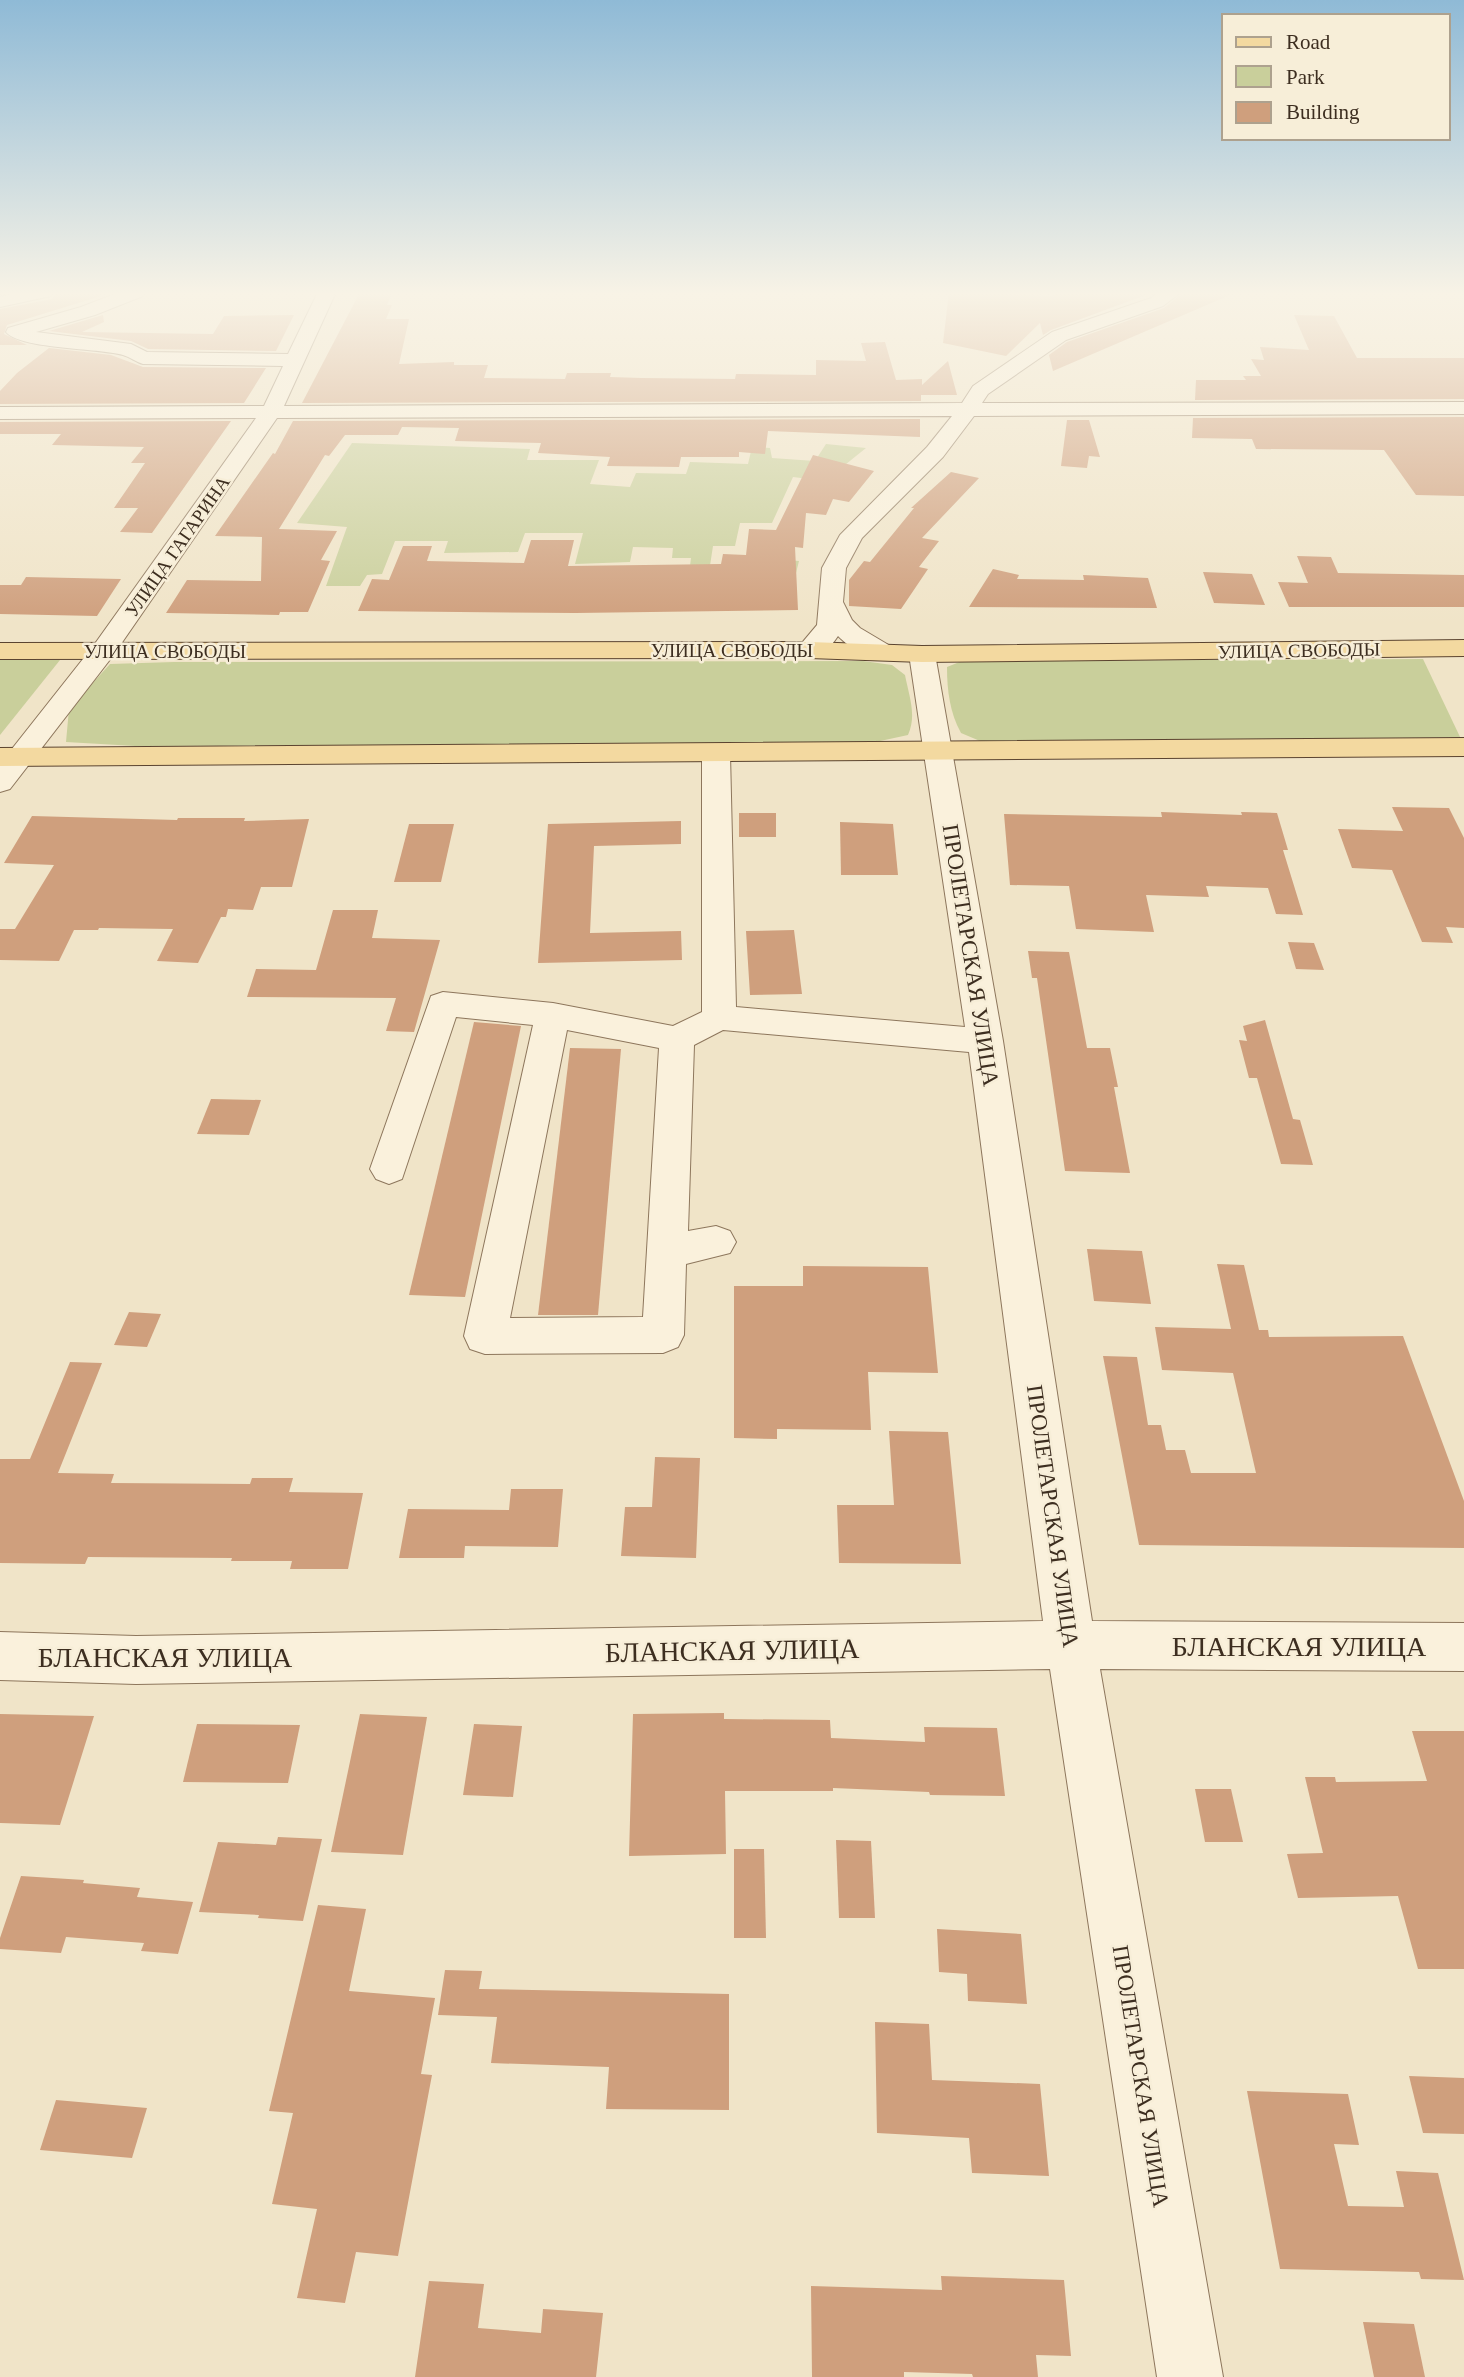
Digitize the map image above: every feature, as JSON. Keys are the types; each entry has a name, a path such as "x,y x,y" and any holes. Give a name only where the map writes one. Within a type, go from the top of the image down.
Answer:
{"main road":[{"name":"УЛИЦА СВОБОДЫ","path":"0,651 809,650 922,654 1464,648"},
{"path":"9,757 1464,747"}],"street":[{"name":"УЛИЦА ГАГАРИНА","path":"0,783 9,757 103,651 275,403"},
{"path":"809,650 824,637 830,625 834,568 852,535 935,452 972,403"},
{"path":"0,413 1464,408"},
{"path":"830,603 840,626 853,637 884,653"},
{"name":"ПРОЛЕТАРСКАЯ УЛИЦА","path":"922,654 985,1041 1071,1645 1190,2377"},
{"path":"716,754 719,1018"},
{"path":"389,1169 443,1004 553,1015 677,1039 719,1018 985,1041"},
{"path":"553,1015 485,1336 663,1335 677,1039"},
{"path":"668,1251 716,1242"},
{"name":"БЛАНСКАЯ УЛИЦА","path":"0,1656 136,1660 1071,1645 1464,1647"}],"green space":[{"path":"352,443 530,449 527,460 599,460 590,484 630,487 636,473 686,474 690,462 748,464 752,447 770,448 772,458 815,461 826,444 866,448 825,481 793,477 772,523 740,523 735,546 713,546 709,572 750,557 799,561 793,585 688,583 691,558 672,558 673,548 633,547 630,562 575,564 583,533 525,533 518,552 444,553 448,541 395,541 382,574 367,575 360,586 326,586 347,527 297,523"},
{"path":"1423,659 1461,739 980,741 961,733 952,710 947,676 947,667 962,661"},
{"path":"0,660 60,660 0,735"},
{"path":"863,661 892,665 905,675 912,713 908,735 871,743 818,744 135,746 66,742 69,709 110,664"}],"building":[{"path":"0,403 244,403 244,403"},
{"path":"1464,417 1464,496 1416,495 1384,450 1256,449 1252,439 1192,438 1193,418"},
{"path":"920,419 920,437 768,431 765,454 739,452 739,457 681,457 679,467 607,466 610,457 538,453 541,443 455,441 459,428 402,427 398,435 345,435 329,456 325,455 279,529 337,531 321,560 330,561 308,612 280,612 279,615 166,613 187,580 261,581 262,537 215,536 273,453 275,454 293,421"},
{"path":"1067,420 1089,420 1100,457 1089,456 1087,468 1061,466"},
{"path":"231,421 152,533 120,532 138,508 114,508 145,463 131,463 144,447 52,445 61,434 0,434 0,422"},
{"path":"813,455 874,471 849,502 833,499 826,515 806,513 803,548 795,547 798,610 575,613 358,611 372,579 389,580 403,546 432,546 427,561 524,563 531,540 574,540 568,566 721,564 723,554 746,555 749,529 776,530"},
{"path":"951,472 979,478 922,538 939,541 919,567 928,569 901,609 849,606 849,580 864,561 870,562 914,508 911,508"},
{"path":"1297,556 1331,557 1338,573 1464,575 1464,607 1289,607 1278,582 1308,583"},
{"path":"993,569 1019,575 1017,579 1084,580 1083,575 1148,578 1157,608 969,607"},
{"path":"1203,572 1252,574 1265,605 1214,603"},
{"path":"26,577 121,579 97,616 0,614 0,585 21,585"},
{"path":"1392,807 1449,808 1464,838 1464,928 1446,927 1453,943 1422,942 1392,870 1352,868 1338,829 1403,831"},
{"path":"1161,812 1242,815 1241,812 1277,813 1288,850 1283,850 1303,915 1276,914 1268,888 1206,886 1209,897 1146,895 1154,932 1076,929 1069,886 1010,885 1004,814 1162,817"},
{"path":"739,813 776,813 776,837 739,837"},
{"path":"32,816 177,820 245,818 244,821 309,819 292,887 261,887 253,910 228,909 226,917 221,917 198,963 157,961 173,929 74,930 59,961 0,960 0,929 15,929 54,865 4,863"},
{"path":"681,821 681,844 594,846 590,933 681,931 682,960 538,963 548,824"},
{"path":"840,822 893,824 898,875 841,875"},
{"path":"409,824 454,824 441,882 394,882"},
{"path":"333,910 378,910 372,938 440,940 414,1032 386,1031 396,998 247,997 256,969 316,970"},
{"path":"794,930 802,994 750,995 746,931"},
{"path":"1288,942 1314,943 1324,970 1296,969"},
{"path":"1028,951 1069,952 1087,1048 1110,1048 1118,1087 1114,1087 1130,1173 1065,1171 1037,978 1032,978"},
{"path":"1265,1020 1293,1119 1300,1120 1313,1165 1281,1164 1257,1078 1249,1078 1239,1040 1247,1041 1243,1026"},
{"path":"474,1022 521,1026 465,1297 409,1295"},
{"path":"570,1048 621,1049 598,1315 538,1315"},
{"path":"211,1099 261,1100 249,1135 197,1134"},
{"path":"1087,1249 1142,1251 1151,1304 1094,1301"},
{"path":"1217,1264 1244,1265 1259,1330 1268,1330 1269,1337 1403,1336 1464,1501 1464,1548 1139,1545 1103,1356 1137,1357 1148,1425 1161,1425 1166,1450 1185,1450 1191,1473 1256,1473 1233,1373 1162,1370 1155,1327 1231,1329"},
{"path":"803,1266 928,1267 938,1373 868,1372 871,1430 777,1429 777,1439 734,1438 734,1286 803,1286"},
{"path":"129,1312 161,1314 147,1347 114,1345"},
{"path":"70,1362 102,1363 58,1473 114,1474 111,1483 250,1484 252,1478 293,1478 289,1492 363,1493 348,1569 290,1569 292,1561 231,1561 232,1558 88,1557 85,1564 0,1563 0,1459 30,1459"},
{"path":"889,1431 948,1432 961,1564 839,1563 837,1505 894,1505"},
{"path":"655,1457 700,1458 696,1558 621,1556 625,1507 652,1507"},
{"path":"511,1489 563,1489 558,1547 465,1546 464,1558 399,1558 408,1509 509,1510"},
{"path":"724,1713 724,1719 830,1720 831,1738 925,1742 924,1727 997,1728 1005,1796 930,1795 929,1792 833,1788 833,1791 725,1791 726,1854 629,1856 633,1714"},
{"path":"0,1714 94,1716 60,1825 0,1823"},
{"path":"360,1714 427,1717 403,1855 331,1852"},
{"path":"197,1724 300,1725 288,1783 183,1782"},
{"path":"474,1724 522,1726 513,1797 463,1795"},
{"path":"1412,1731 1464,1731 1464,1969 1418,1969 1398,1896 1298,1898 1287,1854 1323,1853 1305,1777 1335,1777 1336,1782 1427,1781"},
{"path":"1195,1789 1231,1789 1243,1842 1205,1842"},
{"path":"278,1837 322,1839 303,1921 258,1918 259,1915 199,1912 218,1842 276,1845"},
{"path":"836,1840 871,1841 875,1918 839,1918"},
{"path":"734,1849 764,1849 766,1938 734,1938"},
{"path":"21,1876 84,1880 83,1883 140,1888 137,1897 193,1902 178,1954 141,1951 144,1943 66,1937 61,1953 0,1949 0,1938"},
{"path":"318,1905 366,1909 349,1991 435,1998 421,2074 432,2075 398,2256 356,2252 345,2303 297,2298 317,2209 272,2204 293,2113 269,2111"},
{"path":"937,1929 1021,1934 1027,2004 968,2001 967,1974 939,1972"},
{"path":"445,1970 482,1971 479,1989 729,1994 729,2110 606,2109 609,2067 491,2063 497,2017 438,2015"},
{"path":"875,2022 929,2024 932,2080 1040,2084 1049,2176 972,2173 969,2138 877,2133"},
{"path":"1409,2076 1464,2078 1464,2134 1423,2133"},
{"path":"1247,2091 1348,2094 1359,2145 1334,2144 1348,2206 1404,2207 1396,2171 1438,2173 1464,2280 1421,2279 1419,2272 1280,2269"},
{"path":"56,2100 147,2108 132,2158 40,2150"},
{"path":"941,2276 1064,2280 1071,2356 1036,2355 1038,2377 973,2377 972,2374 904,2372 904,2377 812,2377 811,2286 942,2290"},
{"path":"429,2281 484,2284 478,2328 541,2333 543,2309 603,2313 596,2377 415,2377"},
{"path":"1363,2322 1414,2324 1425,2377 1374,2377"}]}
